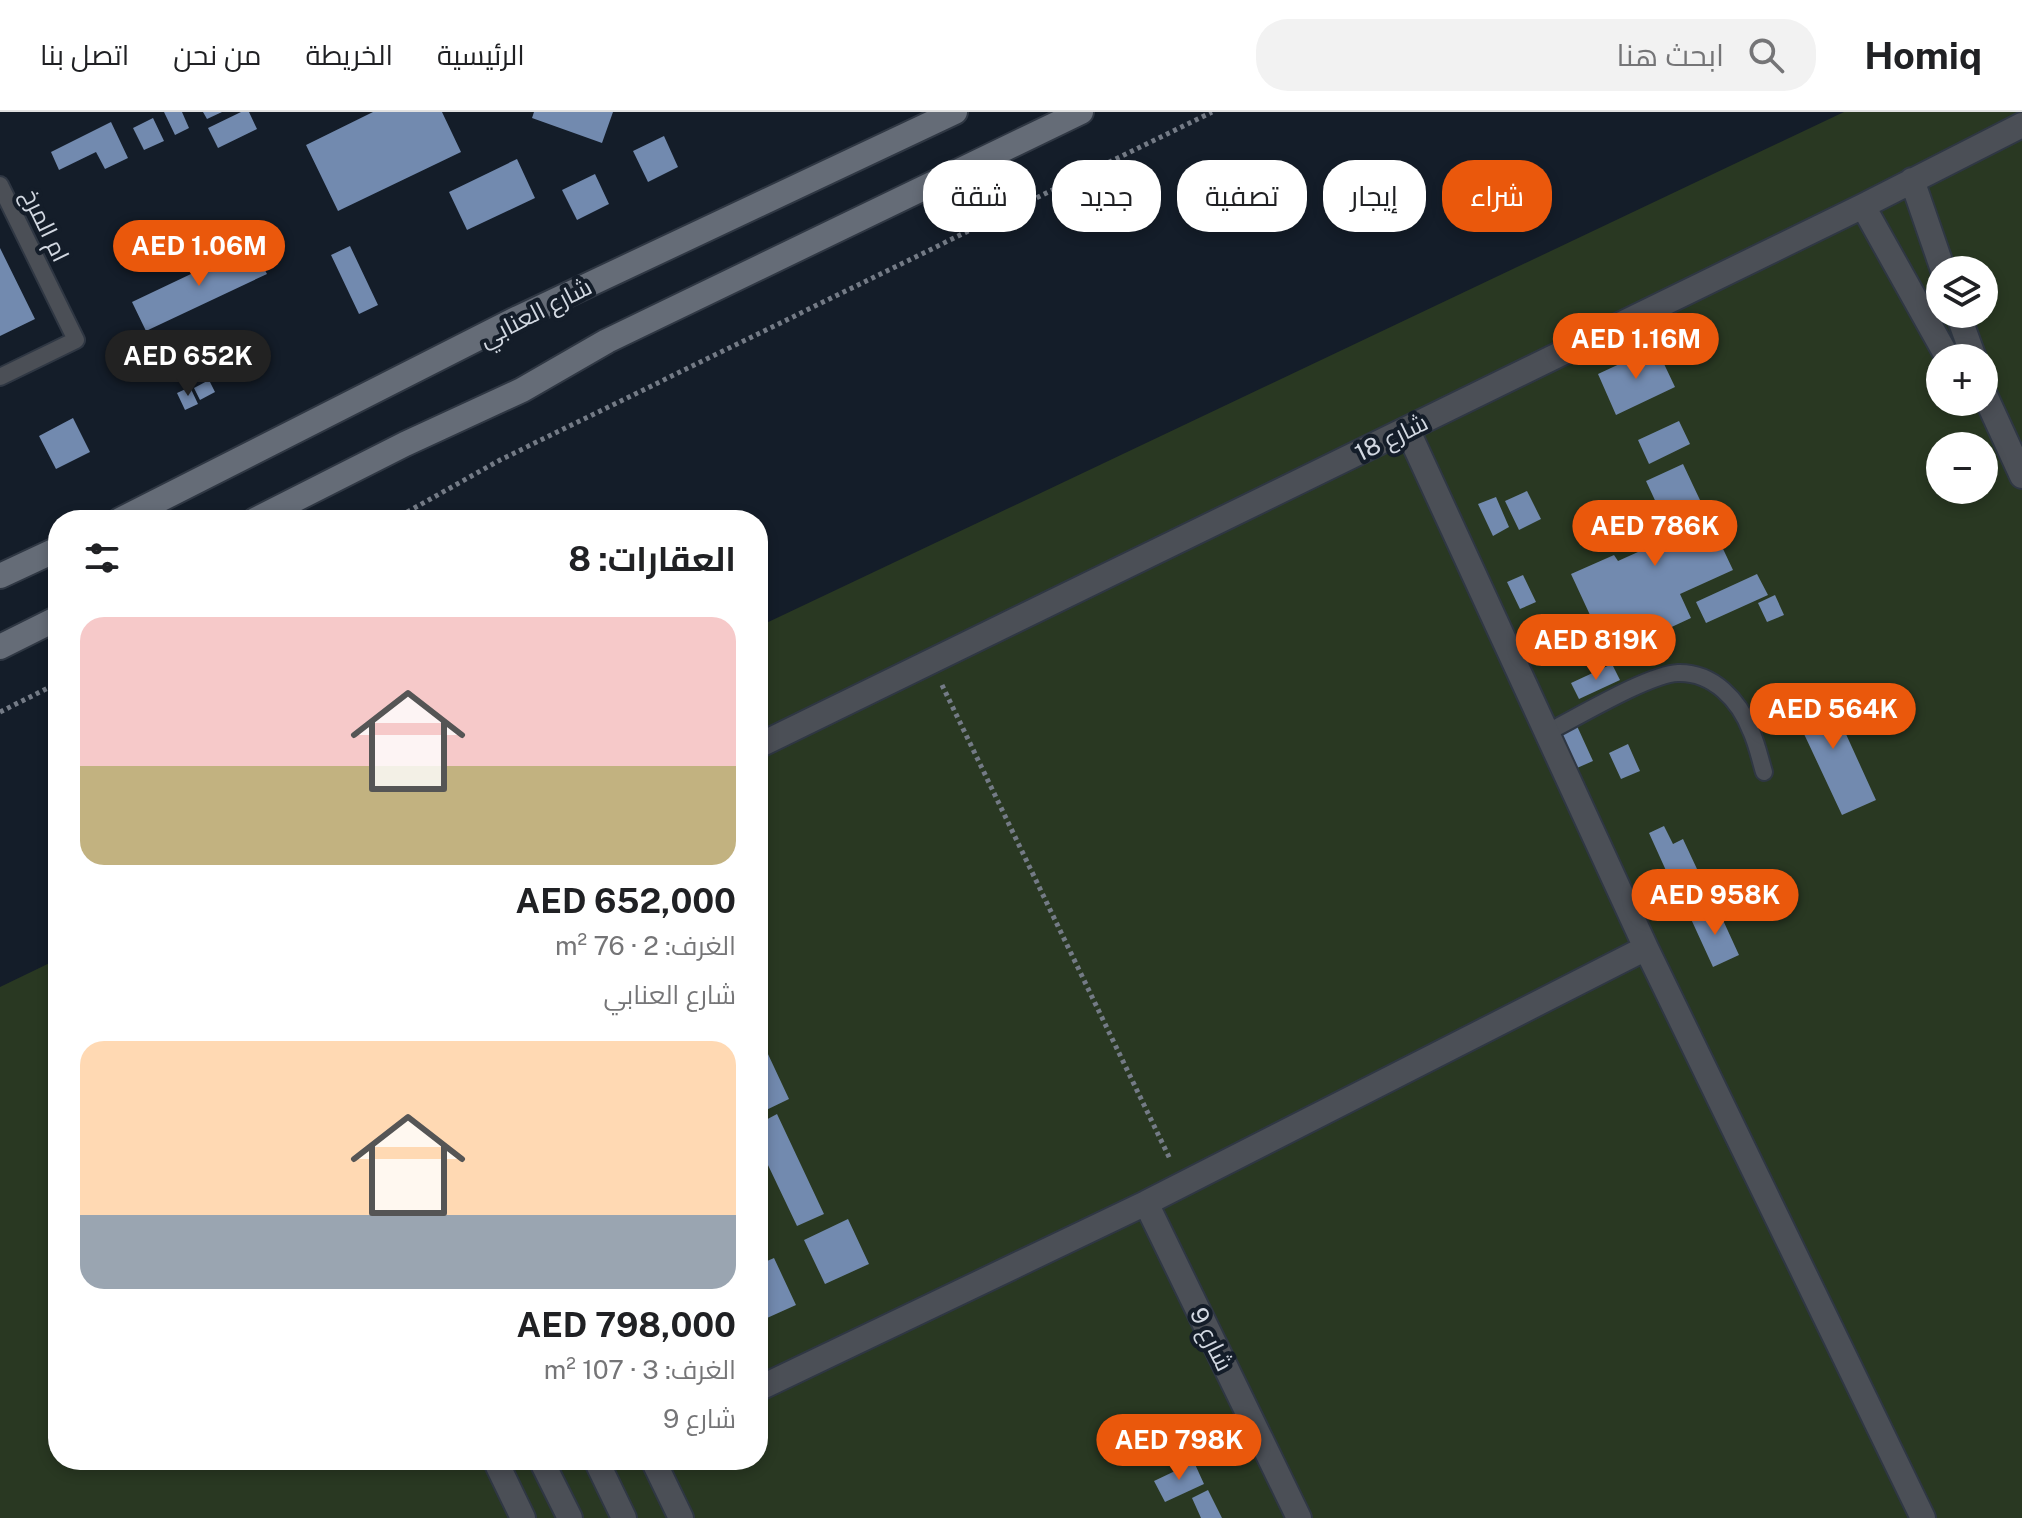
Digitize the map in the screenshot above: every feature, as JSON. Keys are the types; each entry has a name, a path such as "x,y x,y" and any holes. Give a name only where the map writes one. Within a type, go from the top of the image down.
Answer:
{"street":[{"name":"شارع العنابي","path":"140,510 518,318 917,122 955,112"},
{"path":"275,510 405,444 522,390 607,341 1081,112"},
{"name":"شارع 18","path":"768,741 1863,206 2022,125"},
{"path":"1912,180 1938,256"},
{"path":"1863,206 1940,344"},
{"path":"1994,416 2022,476"},
{"path":"1407,429 1646,948 1923,1518"},
{"path":"0,576 48,554"},
{"path":"0,647 48,626"},
{"path":"768,1384 1183,1185 1646,948"},
{"name":"شارع 9","path":"1146,1203 1299,1518"},
{"path":"500,1470 523,1518"},
{"path":"546,1470 570,1518"},
{"path":"601,1470 624,1518"},
{"path":"658,1470 681,1518"}],"lane":[{"name":"ام المرخ","path":"0,185 76,340 0,377"},
{"path":"1548,732 1639,685 1677,673 1709,679 1731,696 1751,729 1764,772"}],"path":[{"path":"411,510 514,454 1212,112"},
{"path":"931,662 1183,1185"},
{"path":"0,712 48,688"}],"green space":[{"path":"1844,112 2022,112 2022,1518 0,1518 0,987 48,964 48,1470 768,1470 768,622"}],"building":[{"path":"164,112 182,112 189,128 175,135"},
{"path":"203,112 222,112 207,119"},
{"path":"241,112 249,112 257,129 218,148 208,128"},
{"path":"373,112 442,112 461,152 338,211 306,145"},
{"path":"534,112 613,112 602,143 532,118"},
{"path":"153,118 164,141 144,150 133,128"},
{"path":"111,122 128,158 105,169 96,152 59,170 51,152"},
{"path":"664,136 678,167 648,182 633,151"},
{"path":"517,159 535,198 467,230 449,192"},
{"path":"595,174 609,204 577,220 562,190"},
{"path":"252,245 267,274 146,331 132,302"},
{"path":"350,246 378,305 359,314 331,255"},
{"path":"0,248 35,319 0,336"},
{"path":"1656,347 1675,387 1616,415 1598,374"},
{"path":"209,380 215,392 200,400 194,388"},
{"path":"190,387 198,404 185,410 177,393"},
{"path":"73,418 90,452 56,469 39,436"},
{"path":"1679,421 1690,444 1649,464 1638,440"},
{"path":"1683,464 1733,570 1680,594 1691,618 1609,656 1571,574 1614,555 1618,561 1649,547 1638,521 1660,511 1646,481"},
{"path":"1527,491 1541,519 1519,530 1505,501"},
{"path":"1496,497 1509,527 1493,536 1478,504"},
{"path":"1757,574 1768,595 1706,623 1696,602"},
{"path":"1523,575 1536,602 1520,609 1507,582"},
{"path":"1775,595 1784,615 1767,622 1758,603"},
{"path":"1612,664 1620,680 1579,699 1571,683"},
{"path":"1825,688 1876,800 1842,815 1790,704"},
{"path":"1577,726 1593,761 1577,768 1561,733"},
{"path":"1628,744 1640,771 1621,779 1609,753"},
{"path":"1664,826 1673,844 1683,839 1704,884 1694,889 1701,904 1689,910 1682,894 1678,897 1649,833"},
{"path":"1717,907 1739,955 1713,967 1691,919"},
{"path":"768,1054 789,1099 768,1109"},
{"path":"777,1114 824,1214 797,1226 768,1165 768,1119"},
{"path":"848,1219 869,1264 825,1284 804,1240"},
{"path":"774,1258 796,1305 768,1318 768,1261"},
{"path":"1194,1462 1204,1484 1165,1502 1154,1481"},
{"path":"1208,1490 1222,1518 1201,1518 1192,1498"}]}
